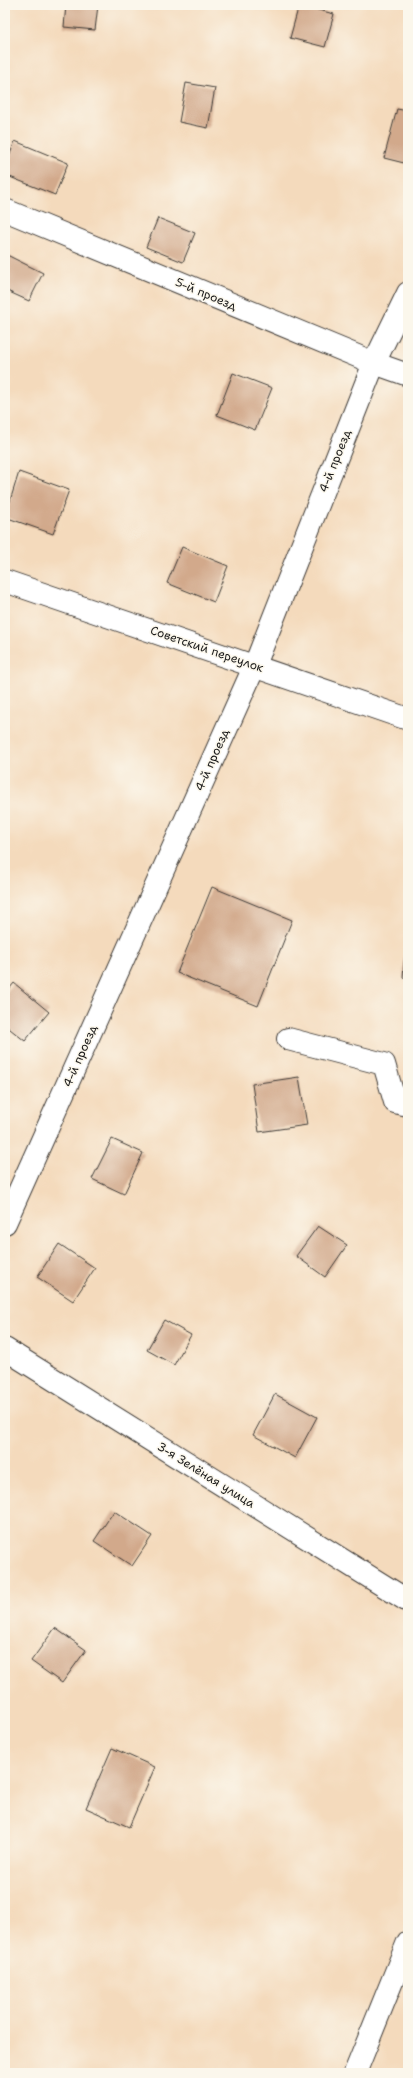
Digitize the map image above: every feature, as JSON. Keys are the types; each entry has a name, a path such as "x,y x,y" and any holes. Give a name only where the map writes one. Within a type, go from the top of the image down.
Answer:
{"street":[{"name":"5-й проезд","path":"5,210 374,363 408,375"},
{"name":"4-й проезд","path":"5,1223 255,665 374,363 408,293"},
{"name":"Советский переулок","path":"5,581 255,665 408,719"},
{"path":"288,1039 384,1064 395,1102 408,1105"},
{"name":"3-я Зелёная улица","path":"5,1349 408,1601"},
{"path":"355,2073 408,1942"}],"building":[{"path":"66,5 98,5 95,30 64,27"},
{"path":"299,5 334,14 325,47 290,38"},
{"path":"186,83 215,88 208,128 179,122"},
{"path":"397,109 408,111 408,164 384,158"},
{"path":"15,141 68,163 55,195 5,175 5,167"},
{"path":"158,218 195,233 183,262 146,247"},
{"path":"5,254 43,273 29,301 5,290"},
{"path":"233,373 272,388 255,430 217,415"},
{"path":"19,472 69,490 53,534 5,517"},
{"path":"182,547 228,566 214,602 167,583"},
{"path":"212,887 292,920 258,1006 177,973"},
{"path":"406,936 408,936 408,978 403,978"},
{"path":"14,983 49,1012 25,1041 5,1025 5,994"},
{"path":"299,1077 307,1125 259,1132 252,1084"},
{"path":"112,1139 143,1153 124,1194 92,1179"},
{"path":"318,1226 347,1245 325,1277 296,1256"},
{"path":"59,1244 95,1268 73,1301 37,1277"},
{"path":"164,1320 191,1335 174,1365 147,1350"},
{"path":"275,1394 317,1417 295,1458 253,1435"},
{"path":"114,1511 152,1536 132,1566 94,1541"},
{"path":"55,1628 86,1650 62,1683 31,1661"},
{"path":"112,1748 155,1767 129,1827 86,1808"}]}
